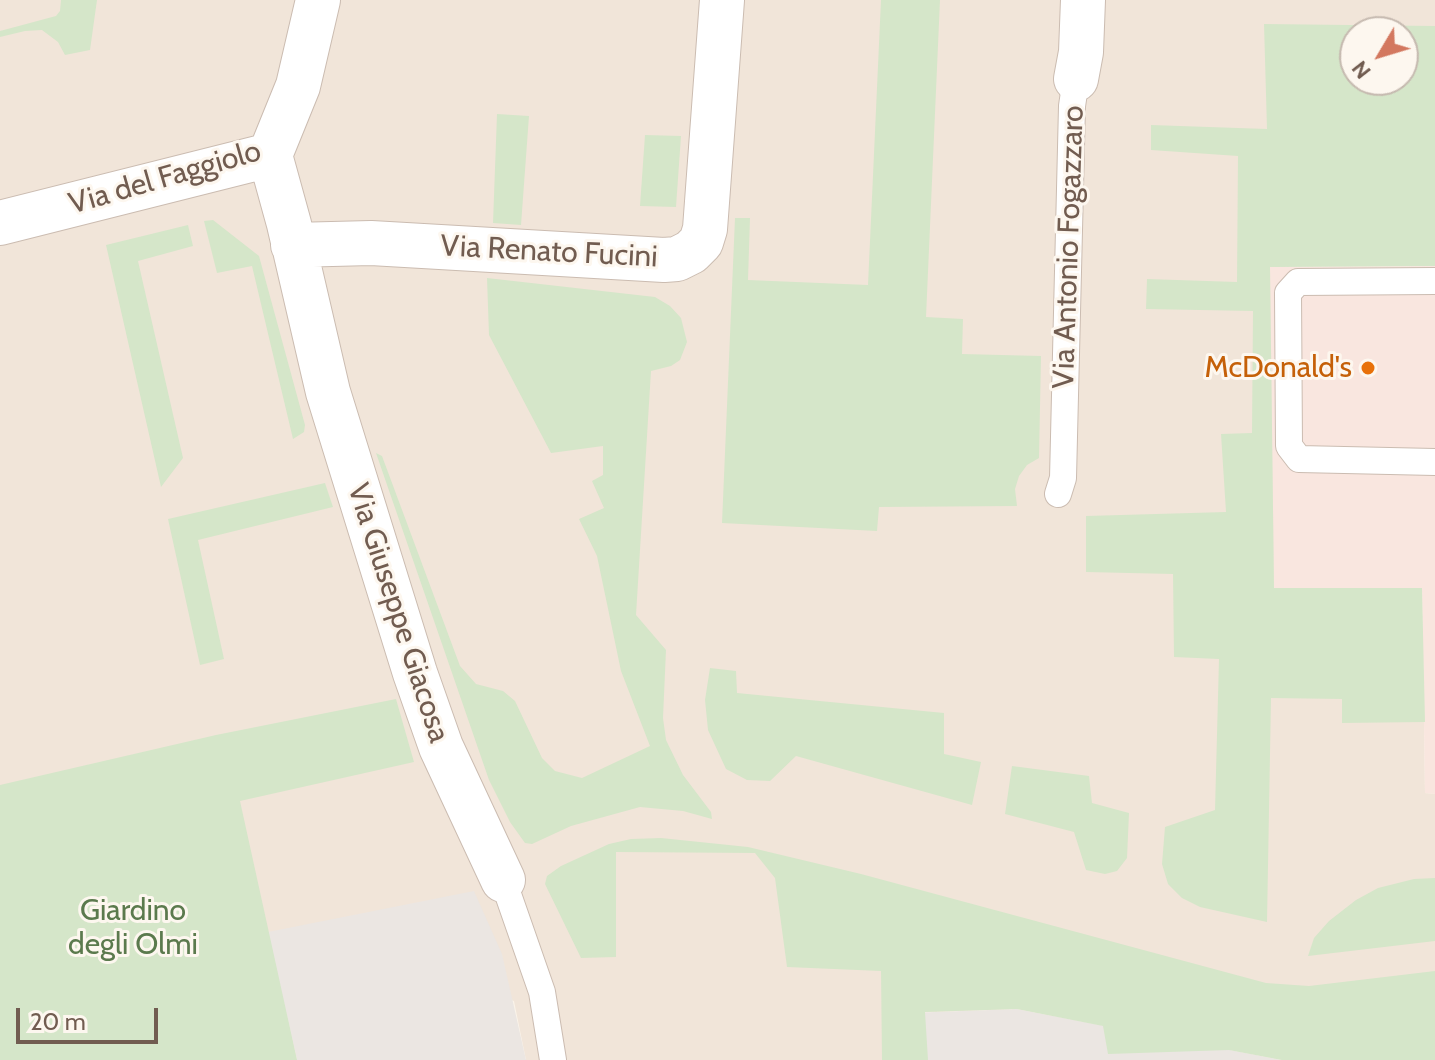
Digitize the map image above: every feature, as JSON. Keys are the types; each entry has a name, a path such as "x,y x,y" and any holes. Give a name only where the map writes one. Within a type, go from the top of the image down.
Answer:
{"street":[{"name":"Via del Faggiolo","path":"0,223 270,155 298,86 318,0"},
{"name":"Via Renato Fucini","path":"293,245 371,243 664,260 677,259 691,252 701,242 705,229 722,0"},
{"name":"Via Antonio Fogazzaro","path":"1076,79 1081,52 1083,0"},
{"name":"Via Giuseppe Giacosa","path":"270,155 328,392 420,687 445,758 503,880"}],"lane":[{"name":"Via Antonio Fogazzaro","path":"1058,494 1063,478 1072,106 1076,79"},
{"path":"1435,281 1298,282 1288,293 1289,446 1299,459 1435,462"},
{"name":"Via Giuseppe Giacosa","path":"503,880 542,992 553,1060"}],"shaded area":[{"path":"0,0 1435,0 1435,266 1270,267 1422,588 1425,793 1435,794 1435,1060 1282,1060 1017,1009 882,1014 882,1060 526,1060 514,1001 269,932 297,1060 0,1060"},
{"path":"1435,266 1435,794 1425,793 1422,588 1274,589 1270,267"},
{"path":"474,891 502,954 526,1060 297,1060 268,932"},
{"path":"1017,1009 1282,1060 882,1060 882,1014"}],"green space":[{"path":"61,0 97,0 90,50 65,55 58,42 42,30 0,37 0,31 56,16"},
{"path":"881,0 940,0 926,317 963,319 962,354 1041,356 1039,458 1027,465 1019,476 1015,489 1017,506 879,507 877,531 722,523 735,218 750,218 748,280 868,285"},
{"path":"1264,24 1339,25 1339,96 1419,96 1419,26 1435,26 1435,266 1270,267 1274,588 1422,588 1425,722 1342,723 1342,699 1271,698 1267,922 1200,907 1182,898 1168,884 1162,864 1165,827 1215,810 1219,659 1174,657 1173,574 1086,572 1086,516 1226,512 1221,434 1252,433 1253,311 1146,309 1147,279 1237,282 1238,156 1151,150 1151,125 1267,129"},
{"path":"497,114 529,116 521,225 493,223"},
{"path":"645,135 681,136 676,207 640,206"},
{"path":"213,220 259,256 305,425 304,432 293,439 252,266 217,273 204,221"},
{"path":"188,225 193,246 138,261 183,458 161,487 106,245"},
{"path":"487,278 655,297 670,306 681,318 687,342 680,360 671,366 651,371 636,615 666,650 663,718 666,740 683,775 711,812 712,819 683,811 640,807 571,826 532,844 525,843 510,822 489,780 376,453 382,456 460,666 476,684 503,691 515,701 542,758 555,771 582,778 650,746 621,671 597,556 579,519 604,508 592,481 603,475 603,446 551,453 489,335"},
{"path":"325,483 333,507 198,540 224,659 200,665 168,519"},
{"path":"710,668 736,671 737,693 944,713 944,754 981,762 972,805 796,756 770,781 747,780 726,769 708,730 705,700"},
{"name":"Giardino degli Olmi","path":"396,699 414,762 240,801 297,1060 0,1060 0,785 216,735"},
{"path":"1012,766 1089,776 1092,803 1129,813 1127,858 1117,871 1105,874 1086,870 1074,832 1005,814"},
{"path":"661,838 748,847 861,874 1266,983 1309,986 1435,971 1435,1060 1282,1060 1229,1050 1108,1054 1103,1026 1017,1009 925,1012 928,1060 882,1060 881,971 787,967 775,878 755,853 616,852 616,957 581,958 545,884 547,876 561,866 609,844 631,839"},
{"path":"1435,878 1435,941 1308,956 1314,938 1329,921 1356,900 1378,888 1414,879"}],"place":[{"name":"McDonald's","path":"1368,368"}]}
